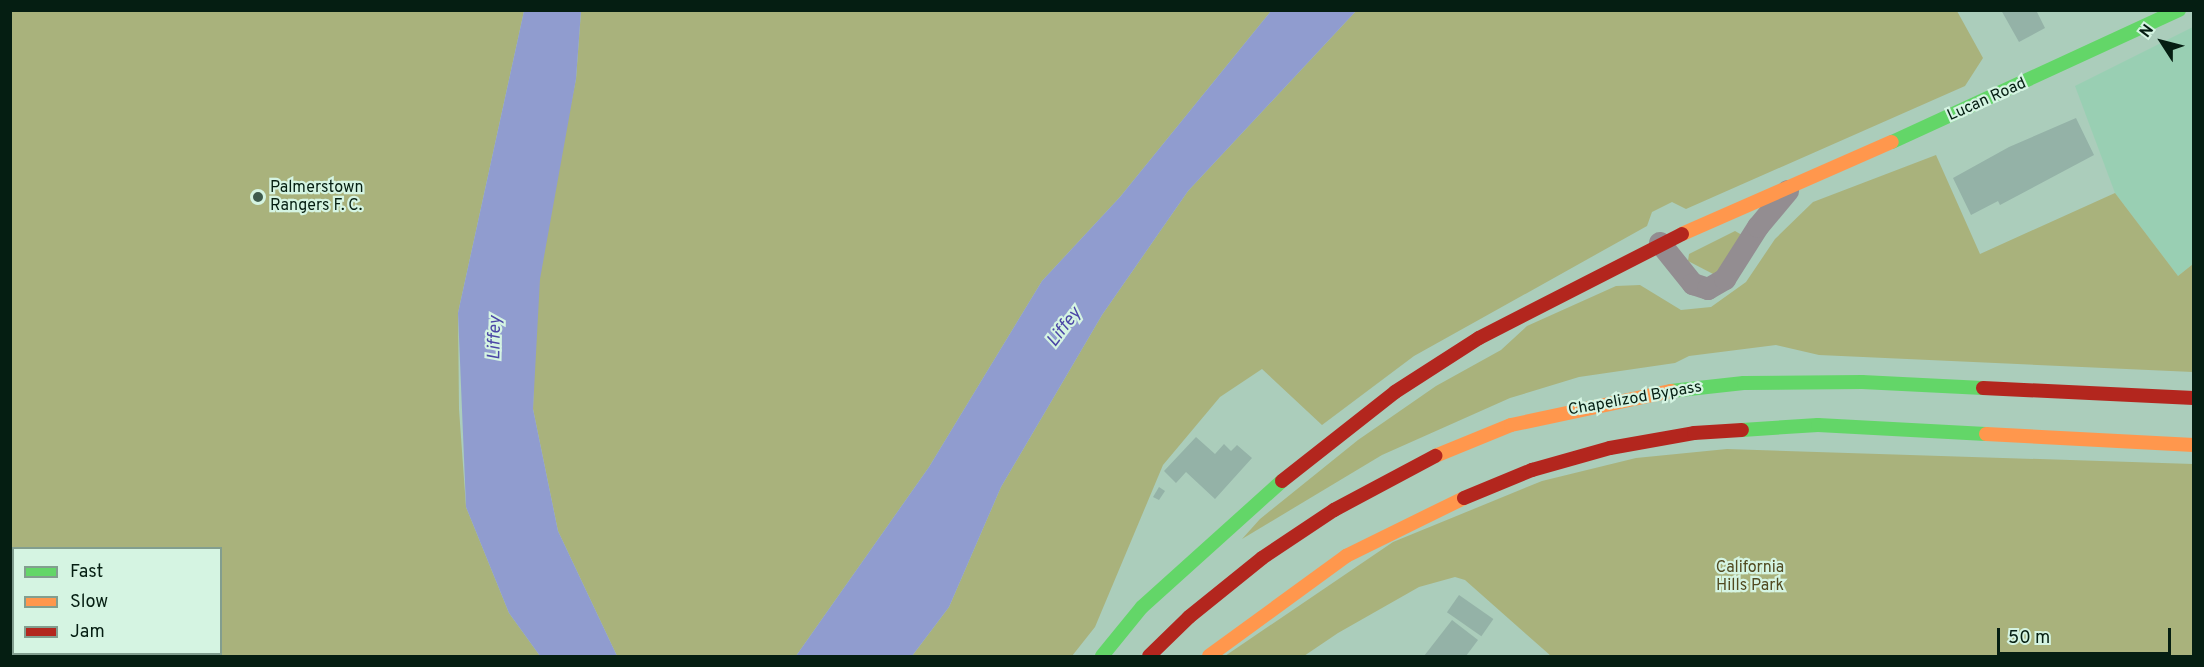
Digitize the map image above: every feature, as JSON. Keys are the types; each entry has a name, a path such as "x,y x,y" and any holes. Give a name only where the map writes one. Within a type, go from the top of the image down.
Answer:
{"main road":[{"name":"Lucan Road","path":"1660,243 1990,100 2180,10"},
{"path":"1102,657 1142,607 1214,539 1395,392 1479,338 1660,243"},
{"name":"Chapelizod Bypass","path":"1149,657 1189,617 1262,558 1334,510 1426,460 1511,425 1574,409 1660,392 1744,383 1862,382 2193,398"},
{"path":"1212,654 1346,556 1451,502 1532,470 1610,448 1694,432 1818,425 2193,445"}],"street":[{"name":"Lucan Road","path":"1660,243 1693,284 1708,289 1725,279 1758,227 1793,185"}],"shaded area":[{"path":"2193,27 2193,264 2178,276 2115,193 2075,86"}],"green space":[{"path":"10,11 524,11 458,313 459,409 466,507 509,613 540,656 11,656"},
{"path":"581,11 1271,11 1120,197 1042,281 929,467 796,656 617,656 558,531 533,409 537,272 576,79"},
{"path":"1356,11 1957,11 1983,58 1965,86 1686,209 1672,202 1652,212 1647,226 1414,356 1322,425 1262,369 1220,397 1163,465 1095,627 1072,656 912,656 949,607 1001,487 1102,315 1188,191"},
{"path":"1936,155 1980,254 2115,193 2178,276 2193,264 2193,372 1819,355 1776,345 1689,356 1675,363 1579,377 1510,398 1382,455 1242,539 1260,519 1358,440 1436,386 1501,350 1527,326 1616,286 1640,285 1681,310 1711,307 1746,282 1775,239 1813,202"},
{"path":"1735,231 1742,235 1717,276 1688,261 1689,254"},
{"name":"California Hills Park","path":"1727,449 2193,464 2193,656 1551,656 1465,580 1455,577 1419,587 1338,633 1304,656 1225,656 1393,542 1542,481 1636,458"}],"water":[{"name":"Liffey","path":"524,11 581,11 576,79 540,279 533,409 558,531 617,656 540,656 509,613 466,507 458,313"},
{"name":"Liffey","path":"1271,11 1356,11 1188,191 1102,315 1001,487 949,607 912,656 796,656 929,467 1042,281 1120,197"}],"building":[{"path":"2001,10 2036,10 2045,28 2019,42"},
{"path":"2076,118 2094,155 2000,205 1998,201 1971,215 1953,178 2009,147"},
{"path":"1196,437 1215,454 1224,444 1231,451 1237,445 1252,458 1215,499 1186,472 1176,483 1164,471"},
{"path":"1159,487 1165,491 1159,500 1153,497"},
{"path":"1459,595 1493,619 1481,636 1447,612"},
{"path":"1452,620 1478,640 1466,656 1424,656"}],"traffic: fast":[{"path":"1892,142 2179,10"},
{"path":"1671,391 1744,383 1862,382 1983,388"},
{"path":"1742,430 1818,425 1986,434"},
{"path":"1102,656 1142,607 1282,481"}],"traffic: slow":[{"path":"1682,234 1892,142"},
{"path":"1435,456 1511,425 1671,391"},
{"path":"1986,434 2194,445"},
{"path":"1209,656 1346,556 1464,498"}],"traffic: jam":[{"path":"1282,481 1395,392 1479,338 1682,234"},
{"path":"1983,388 2194,398"},
{"path":"1464,498 1532,470 1610,448 1694,433 1742,430"},
{"path":"1149,656 1189,617 1262,558 1334,510 1435,456"}],"place":[{"name":"Palmerstown Rangers F. C.","path":"258,197"}]}
